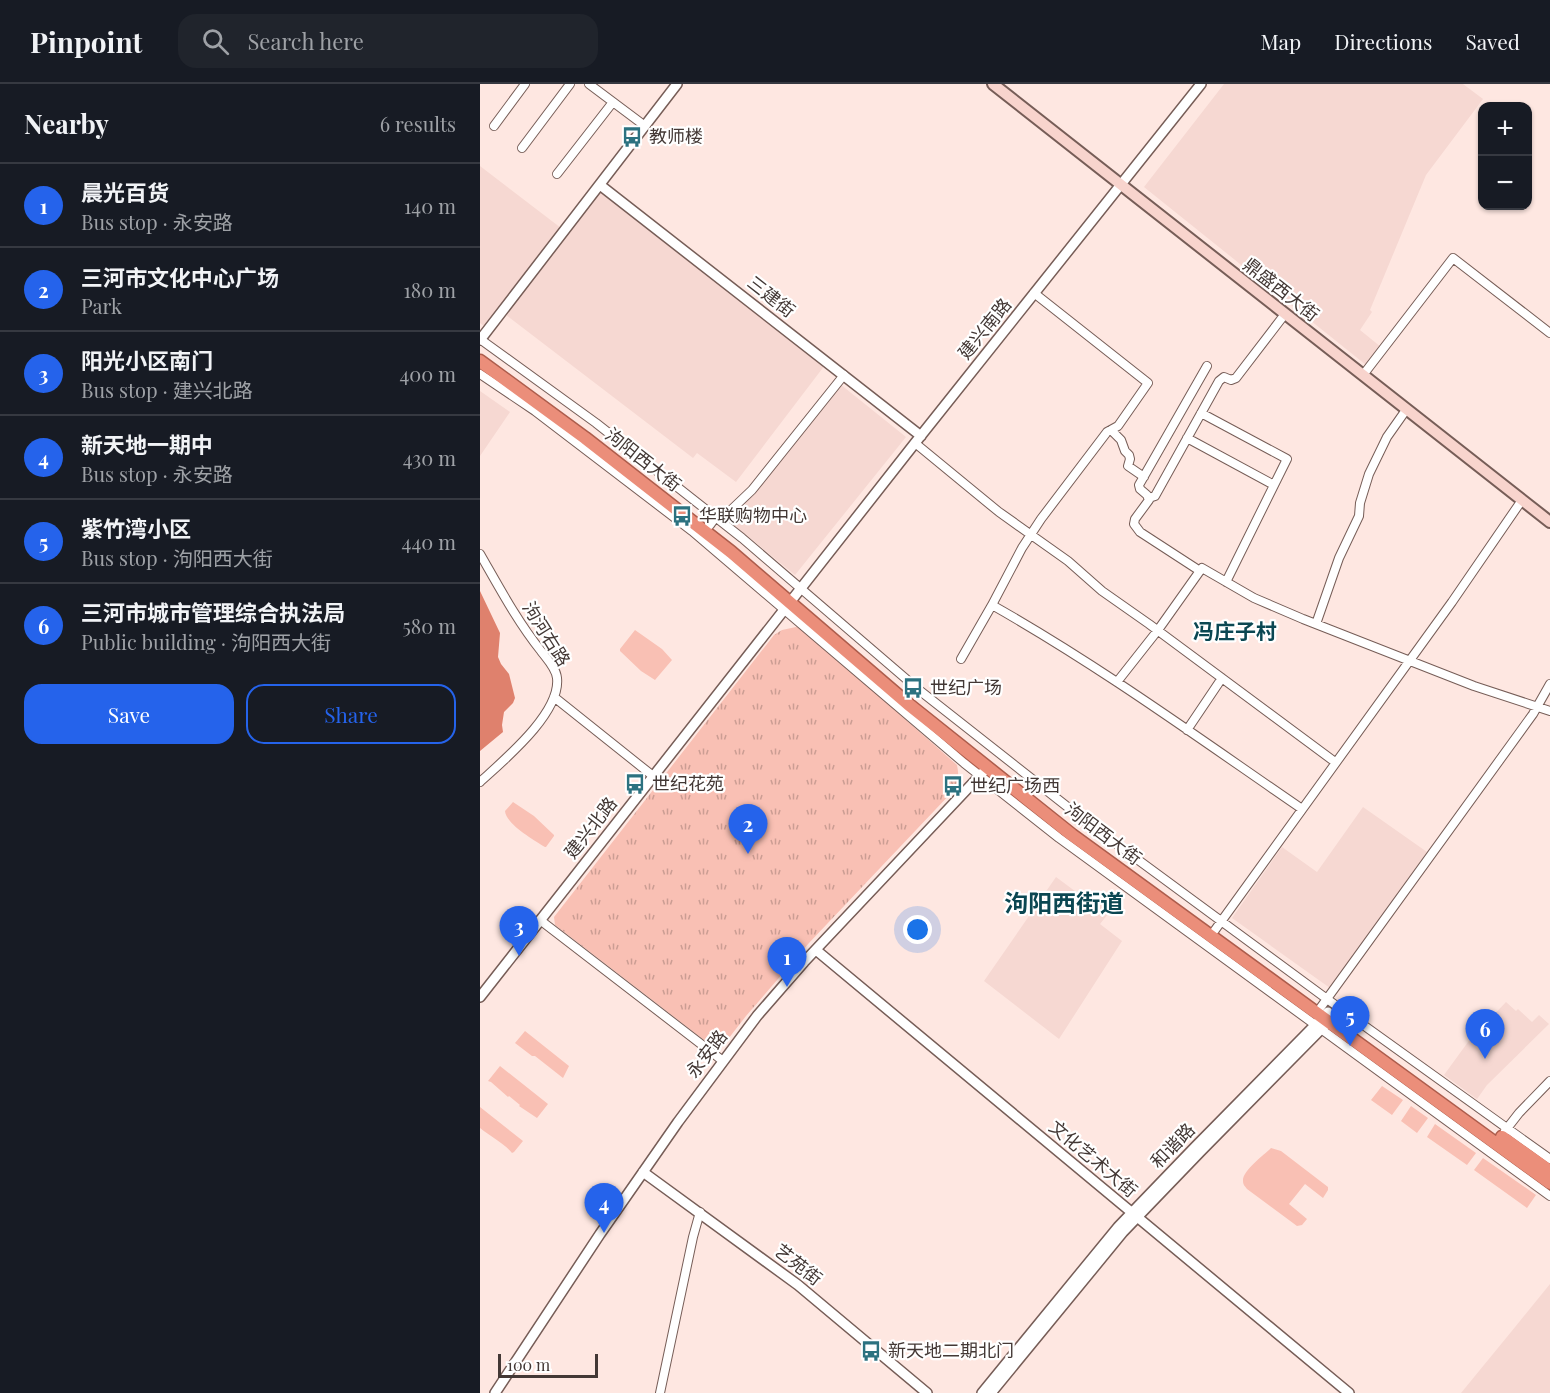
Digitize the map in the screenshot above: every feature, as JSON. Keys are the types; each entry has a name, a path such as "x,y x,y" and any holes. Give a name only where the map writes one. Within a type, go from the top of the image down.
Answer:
{"highway":[{"name":"泃阳西大街","path":"480,351 713,521 792,599 984,772 1325,1016 1550,1183"},
{"name":"泃阳西大街","path":"480,362 661,496 1077,828 1218,926 1325,1016 1504,1132 1550,1171"}],"main road":[{"name":"鼎盛西大街","path":"993,84 1550,522"}],"street":[{"path":"494,126 525,84"},
{"path":"522,148 570,84"},
{"path":"589,84 645,126"},
{"path":"677,84 480,339 596,423 713,521 718,514 731,510 752,490 844,375"},
{"name":"建兴南路","path":"792,599 1201,84"},
{"path":"556,174 613,102"},
{"name":"三建街","path":"600,185 844,375 918,440"},
{"path":"1363,375 1453,258 1550,333"},
{"path":"961,659 1022,548 1107,432 1118,426 1148,383 1034,294"},
{"path":"1200,571 1140,532 1134,526 1135,519 1149,498 1155,496 1219,381 1224,378 1231,380 1236,378 1285,314"},
{"path":"1149,498 1139,487 1207,366"},
{"path":"480,374 535,411 692,531 792,599"},
{"path":"1316,624 1340,558 1359,516 1360,503 1369,474 1387,437 1406,410"},
{"path":"1201,413 1287,459 1226,582"},
{"path":"1111,430 1121,440 1129,455 1128,466 1144,477"},
{"path":"1187,438 1274,484"},
{"path":"918,440 999,512 1068,561 1102,591 1335,762"},
{"path":"1218,926 1452,602 1522,500"},
{"name":"泃河右路","path":"480,554 524,628 553,668 557,679 554,697"},
{"path":"1117,682 1158,630 1202,567 1254,598 1316,624 1474,686 1550,711"},
{"name":"建兴北路","path":"480,997 792,599"},
{"path":"992,605 1035,629 1117,682 1302,808"},
{"path":"1187,730 1222,678"},
{"path":"1325,1016 1533,714 1550,684"},
{"path":"480,782 538,724 554,697 653,776"},
{"name":"永安路","path":"495,1393 600,1234 756,1016 984,772"},
{"path":"540,920 723,1061"},
{"name":"文化艺术大街","path":"816,950 1349,1393"},
{"path":"1325,1016 1504,1132 1550,1159"},
{"path":"1325,1016 1550,1196"},
{"name":"和谐路","path":"982,1393 1118,1227 1134,1215 1325,1016"},
{"path":"1504,1132 1550,1081"},
{"name":"艺苑街","path":"643,1172 798,1285 927,1393"},
{"path":"660,1393 700,1212"},
{"name":"和谐路","path":"991,1393 1123,1232 1134,1215"}],"shaded area":[{"path":"1224,84 1463,84 1483,99 1478,102 1478,106 1426,175 1370,310 1372,312 1360,330 1381,347 1366,365 1144,187"},
{"path":"480,166 561,228 484,326 480,323"},
{"path":"600,191 825,365 736,482 697,453 693,458 506,315"},
{"name":"华联购物中心","path":"840,384 906,437 795,575 728,520"},
{"path":"480,391 510,412 480,456"},
{"path":"480,591 500,633 498,657 509,674 515,698 504,712 503,732 480,751"},
{"path":"1363,807 1427,852 1330,988 1232,918 1282,847 1317,872"},
{"path":"1056,877 1091,903 1096,897 1112,909 1100,924 1122,941 1059,1039 984,981"},
{"path":"1506,1002 1532,1022 1539,1015 1549,1024 1487,1085 1477,1099 1444,1075 1468,1042"},
{"path":"1550,1284 1550,1393 1461,1393 1511,1332"}],"green space":[{"path":"802,628 957,765 957,781 953,791 809,943 725,1043 713,1047 555,925 554,917 774,635 782,630"},
{"path":"635,630 662,649 672,660 655,680 641,671 620,651"},
{"path":"513,802 534,816 554,835 546,847 510,821 505,811"},
{"path":"525,1031 569,1066 563,1078 515,1043"},
{"path":"500,1066 548,1104 537,1118 488,1081"},
{"path":"1382,1086 1403,1100 1392,1115 1371,1100"},
{"path":"1411,1106 1428,1118 1417,1133 1401,1121"},
{"path":"480,1107 523,1141 514,1152 512,1153 480,1128"},
{"path":"1435,1124 1476,1153 1467,1165 1427,1137"},
{"path":"1271,1148 1281,1151 1328,1187 1323,1198 1305,1184 1289,1204 1307,1219 1302,1225 1297,1226 1247,1189 1244,1184 1246,1173"},
{"path":"1483,1158 1536,1195 1527,1208 1474,1170"}],"place":[{"name":"教师楼","path":"632,137"},
{"name":"华联购物中心","path":"682,516"},
{"name":"世纪广场","path":"913,688"},
{"name":"世纪花苑","path":"635,784"},
{"name":"世纪广场西","path":"953,786"},
{"name":"三河市文化中心广场","path":"748,854"},
{"name":"阳光小区南门","path":"519,956"},
{"name":"晨光百货","path":"787,987"},
{"name":"紫竹湾小区","path":"1350,1046"},
{"name":"三河市城市管理综合执法局","path":"1485,1059"},
{"name":"新天地一期中","path":"604,1233"},
{"name":"新天地二期北门","path":"871,1351"}],"district":[{"name":"冯庄子村","path":"1235,632"},
{"name":"泃阳西街道","path":"1064,904"}]}
